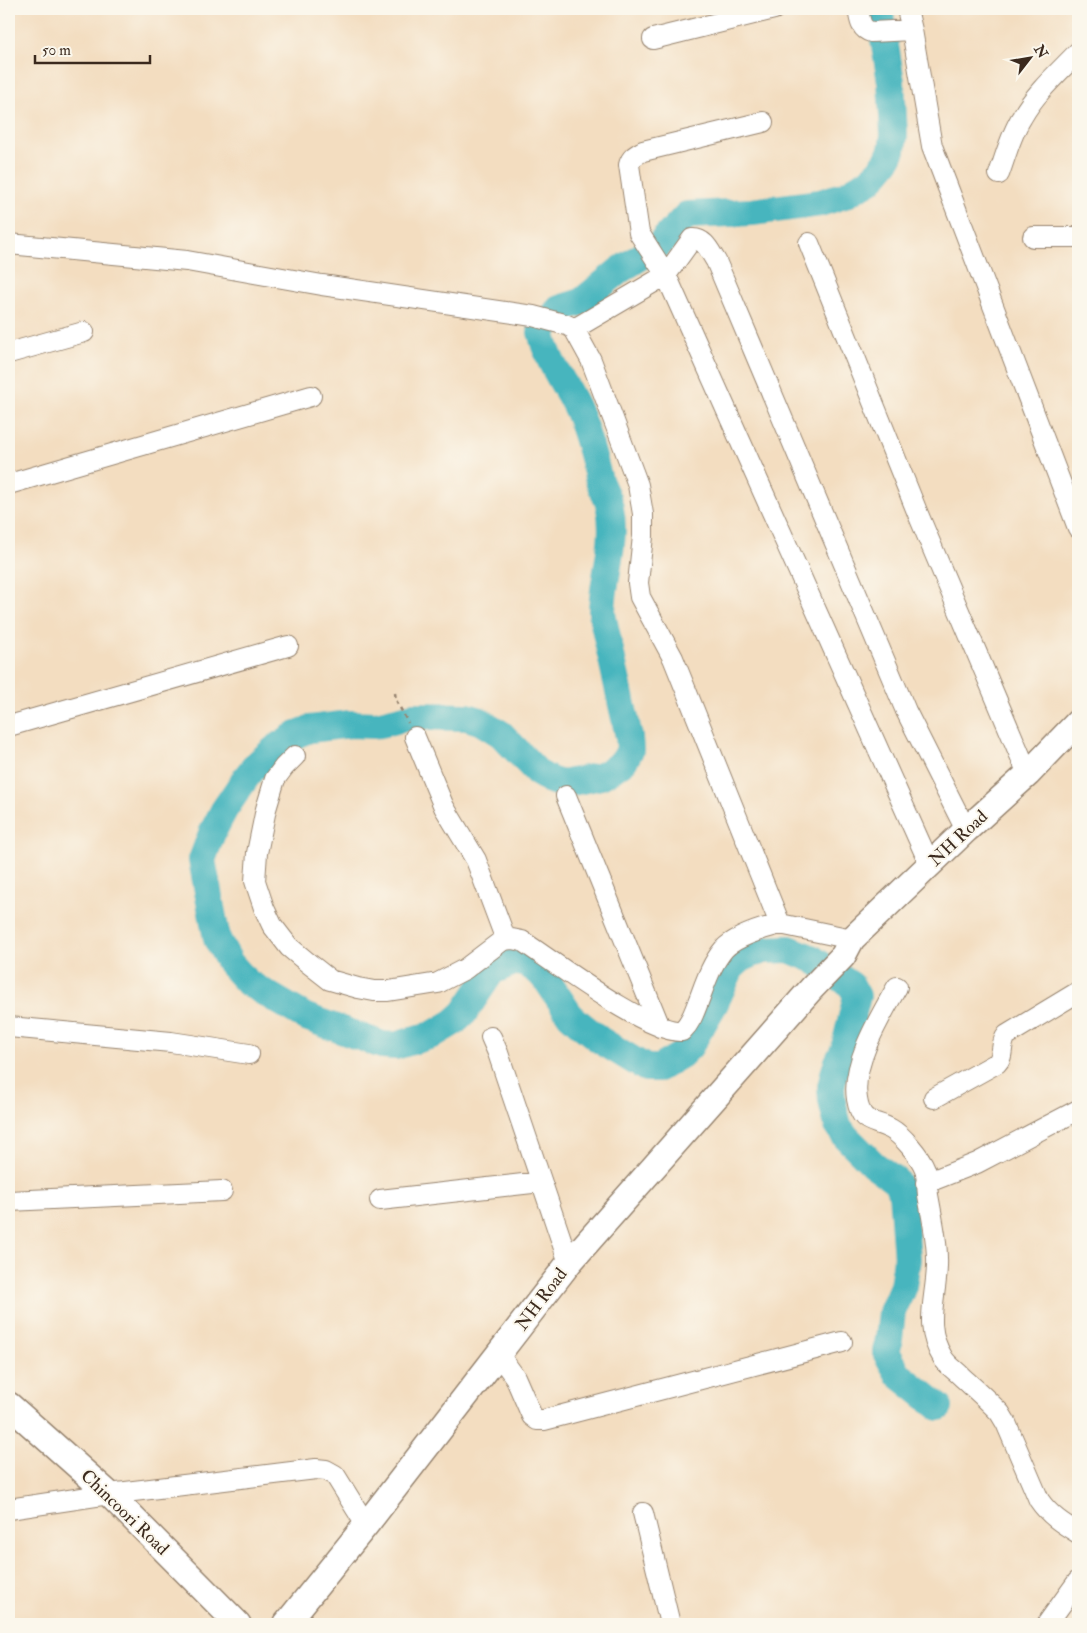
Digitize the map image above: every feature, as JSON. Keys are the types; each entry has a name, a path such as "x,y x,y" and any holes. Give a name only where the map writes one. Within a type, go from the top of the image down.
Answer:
{"main road":[{"name":"NH Road","path":"286,1624 366,1525 569,1263 847,948 966,830 1028,774 1078,722"},
{"name":"Chincoori Road","path":"9,1405 109,1494 238,1624"}],"street":[{"path":"653,39 774,9"},
{"path":"858,9 862,26 871,32 908,21 932,146 1078,528"},
{"path":"999,174 1022,116 1040,93 1078,52"},
{"path":"763,122 643,151 630,160 636,220 639,233 662,269 930,865"},
{"path":"1033,237 1078,238"},
{"path":"570,327 662,269 692,239 702,241 716,261 906,711 966,830"},
{"path":"9,244 187,261 322,285 534,316 570,327 591,360 638,484 643,514 643,536 638,583 640,597 674,658 780,924"},
{"path":"810,244 918,514 1028,774"},
{"path":"9,353 84,332"},
{"path":"9,484 310,396"},
{"path":"9,726 288,646"},
{"path":"414,737 444,806 476,860 506,940"},
{"path":"295,756 275,779 266,809 257,853 255,881 272,925 289,947 330,980 374,992 438,983 465,969 503,940 512,939 522,941 622,1007 660,1027 682,1031 692,1019 708,976 724,949 732,942 780,924 847,948"},
{"path":"566,796 660,1027"},
{"path":"897,987 870,1037 856,1079 856,1099 864,1117 869,1122 890,1129 900,1136 913,1150 924,1168 936,1245 937,1265 930,1328 933,1339 944,1360 1000,1413 1039,1500 1044,1507 1060,1522 1078,1533"},
{"path":"934,1098 997,1064 1001,1059 1002,1042 1007,1035 1078,992"},
{"path":"9,1027 171,1042 249,1054"},
{"path":"491,1037 569,1263"},
{"path":"926,1183 977,1163 1078,1110"},
{"path":"380,1200 541,1182"},
{"path":"9,1201 222,1191"},
{"path":"499,1355 515,1378 532,1416 537,1420 544,1420 842,1342"},
{"path":"9,1509 109,1494 316,1469 326,1470 335,1476 343,1485 366,1525"},
{"path":"643,1514 670,1624"},
{"path":"1047,1624 1078,1581"}],"path":[{"path":"395,693 396,700 414,737"}],"waterway":[{"path":"879,9 891,82 894,135 892,150 887,161 869,181 845,195 820,203 752,212 687,215 659,245 620,270 581,302 559,309 541,332 552,362 580,416 599,480 610,508 612,535 602,614 629,737 630,750 624,761 601,776 562,784 538,773 501,734 480,721 467,717 413,716 376,725 350,724 310,729 297,734 256,765 224,810 212,833 202,860 217,939 230,963 248,983 306,1017 382,1045 395,1046 432,1035 454,1022 464,1013 492,971 516,961 529,965 539,972 570,1015 580,1024 600,1040 646,1068 659,1068 681,1055 690,1046 715,1003 731,968 741,959 752,954 764,950 789,949 813,959 851,985 857,996 844,1050 834,1074 831,1087 832,1101 838,1126 846,1137 873,1164 896,1181 902,1192 907,1259 903,1286 892,1312 886,1352 899,1375 939,1407"}]}
